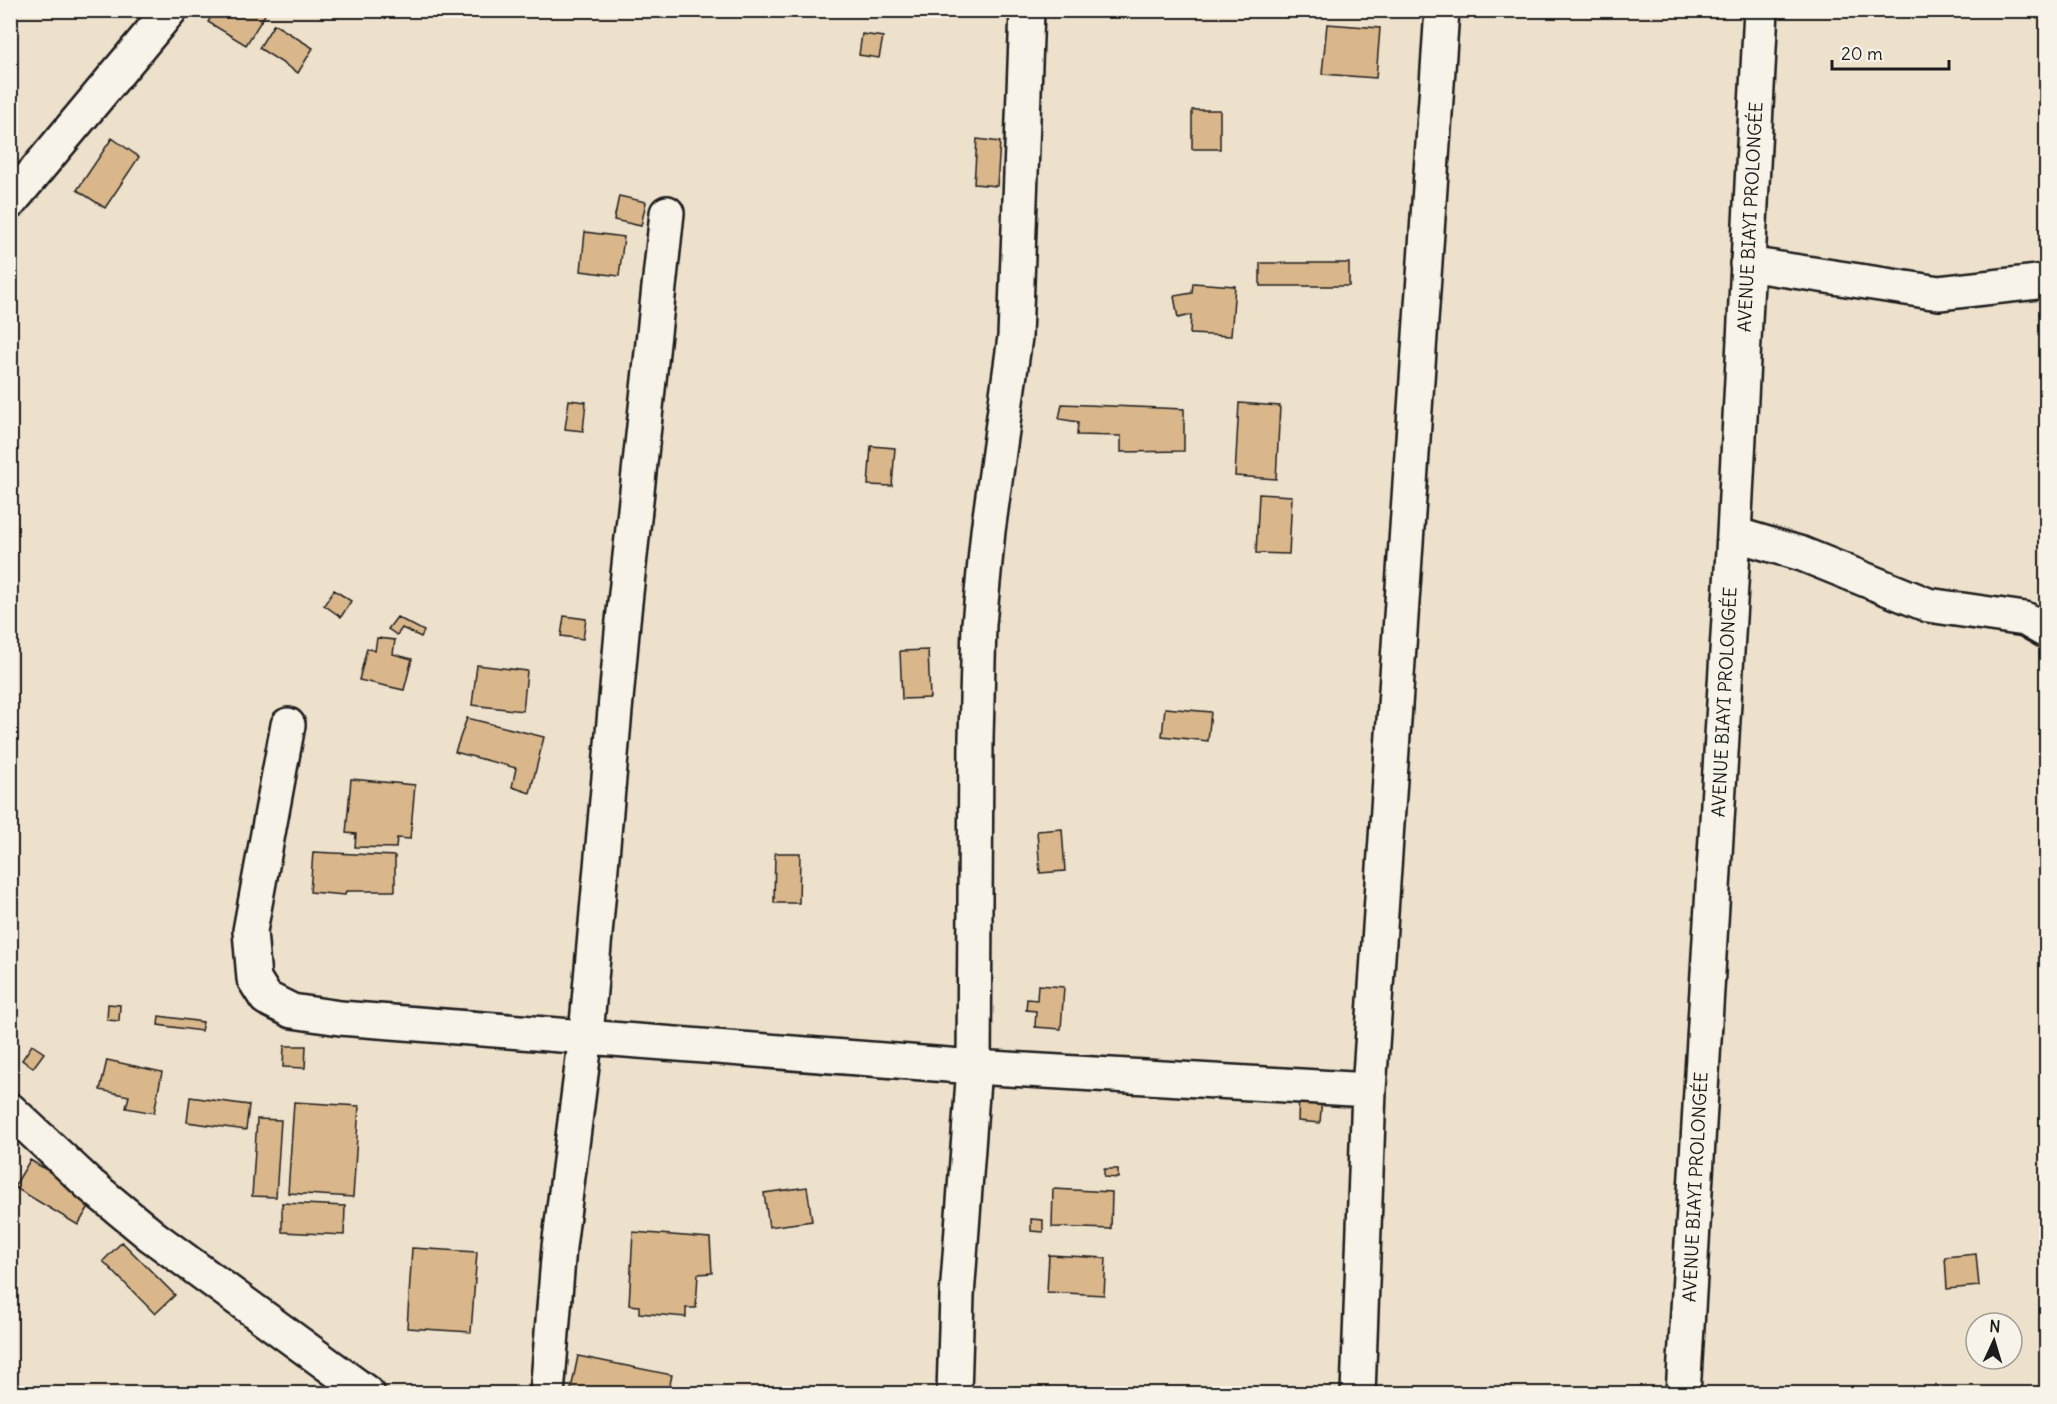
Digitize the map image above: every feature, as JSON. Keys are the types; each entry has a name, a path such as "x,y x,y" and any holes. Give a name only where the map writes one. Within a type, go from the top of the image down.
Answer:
{"street":[{"path":"10,202 170,10"},
{"path":"954,1394 957,1296 974,1067 979,624 988,531 1015,337 1027,10"},
{"path":"1358,1394 1368,1090 1442,10"},
{"name":"AVENUE BIAYI PROLONGÉE","path":"1683,1394 1734,534 1761,10"},
{"path":"547,1394 559,1247 586,1035 623,621 667,213"},
{"path":"1748,264 1939,293 2046,281"},
{"path":"1734,534 1802,554 1928,605 2025,619 2046,631"},
{"path":"288,725 250,931 254,979 266,998 292,1011 340,1018 586,1035 974,1067 1368,1090"},
{"path":"10,1110 89,1184 152,1236 368,1394"}],"building":[{"path":"215,10 268,10 246,45 208,22"},
{"path":"274,24 313,48 298,73 259,48"},
{"path":"1327,24 1380,28 1376,78 1322,74"},
{"path":"862,34 883,37 879,58 859,55"},
{"path":"1192,110 1220,110 1220,149 1192,149"},
{"path":"112,138 139,157 105,208 77,190"},
{"path":"977,139 1000,142 997,186 974,184"},
{"path":"619,196 646,202 641,226 614,220"},
{"path":"585,232 624,237 619,276 581,271"},
{"path":"1260,263 1349,263 1349,286 1260,286"},
{"path":"1193,283 1235,286 1231,336 1190,334 1191,315 1178,318 1174,296 1192,293"},
{"path":"569,400 586,402 583,431 565,429"},
{"path":"1239,403 1280,406 1276,479 1235,476"},
{"path":"1062,404 1184,409 1184,451 1121,452 1121,436 1077,435 1078,422 1059,419"},
{"path":"871,446 895,448 892,486 868,485"},
{"path":"1259,494 1292,496 1289,554 1256,553"},
{"path":"334,590 351,601 341,617 324,605"},
{"path":"564,616 586,619 583,639 561,636"},
{"path":"397,617 424,631 421,637 402,628 397,635 388,629"},
{"path":"377,638 395,640 393,654 412,659 404,690 359,680 367,648 375,651"},
{"path":"928,650 930,698 902,699 900,651"},
{"path":"477,665 527,671 523,711 472,705"},
{"path":"1165,708 1211,712 1208,741 1162,736"},
{"path":"467,718 544,737 530,793 512,787 516,768 455,752"},
{"path":"351,779 415,785 410,839 397,838 396,848 355,847 356,834 346,833"},
{"path":"1062,829 1065,871 1040,873 1037,831"},
{"path":"313,852 395,856 395,891 346,891 345,895 310,892"},
{"path":"775,853 800,853 799,903 774,903"},
{"path":"1038,985 1064,987 1061,1029 1035,1027 1036,1011 1026,1010 1027,999 1037,1000"},
{"path":"108,1004 120,1005 119,1021 107,1020"},
{"path":"159,1016 203,1022 201,1031 158,1025"},
{"path":"10,1027 18,1033 10,1044"},
{"path":"32,1045 44,1053 33,1068 22,1060"},
{"path":"284,1046 306,1046 305,1068 283,1067"},
{"path":"107,1060 162,1072 154,1113 126,1108 129,1096 100,1090"},
{"path":"1299,1095 1322,1096 1320,1123 1298,1121"},
{"path":"190,1097 249,1105 246,1130 187,1122"},
{"path":"294,1102 359,1106 353,1197 288,1193"},
{"path":"257,1119 281,1120 276,1197 252,1196"},
{"path":"30,1160 94,1198 78,1225 14,1187"},
{"path":"1104,1169 1118,1169 1118,1178 1104,1177"},
{"path":"807,1187 812,1221 769,1227 764,1193"},
{"path":"1053,1189 1112,1192 1111,1229 1052,1227"},
{"path":"282,1203 345,1206 344,1235 282,1232"},
{"path":"1031,1219 1043,1220 1043,1232 1031,1231"},
{"path":"633,1232 710,1238 712,1273 698,1274 696,1308 686,1308 686,1317 639,1313 639,1306 629,1305"},
{"path":"122,1242 175,1295 155,1314 103,1261"},
{"path":"412,1248 477,1252 471,1332 407,1328"},
{"path":"1976,1254 1979,1286 1947,1289 1945,1257"},
{"path":"1049,1255 1106,1258 1104,1295 1047,1292"},
{"path":"578,1356 672,1375 668,1394 570,1394"}]}
